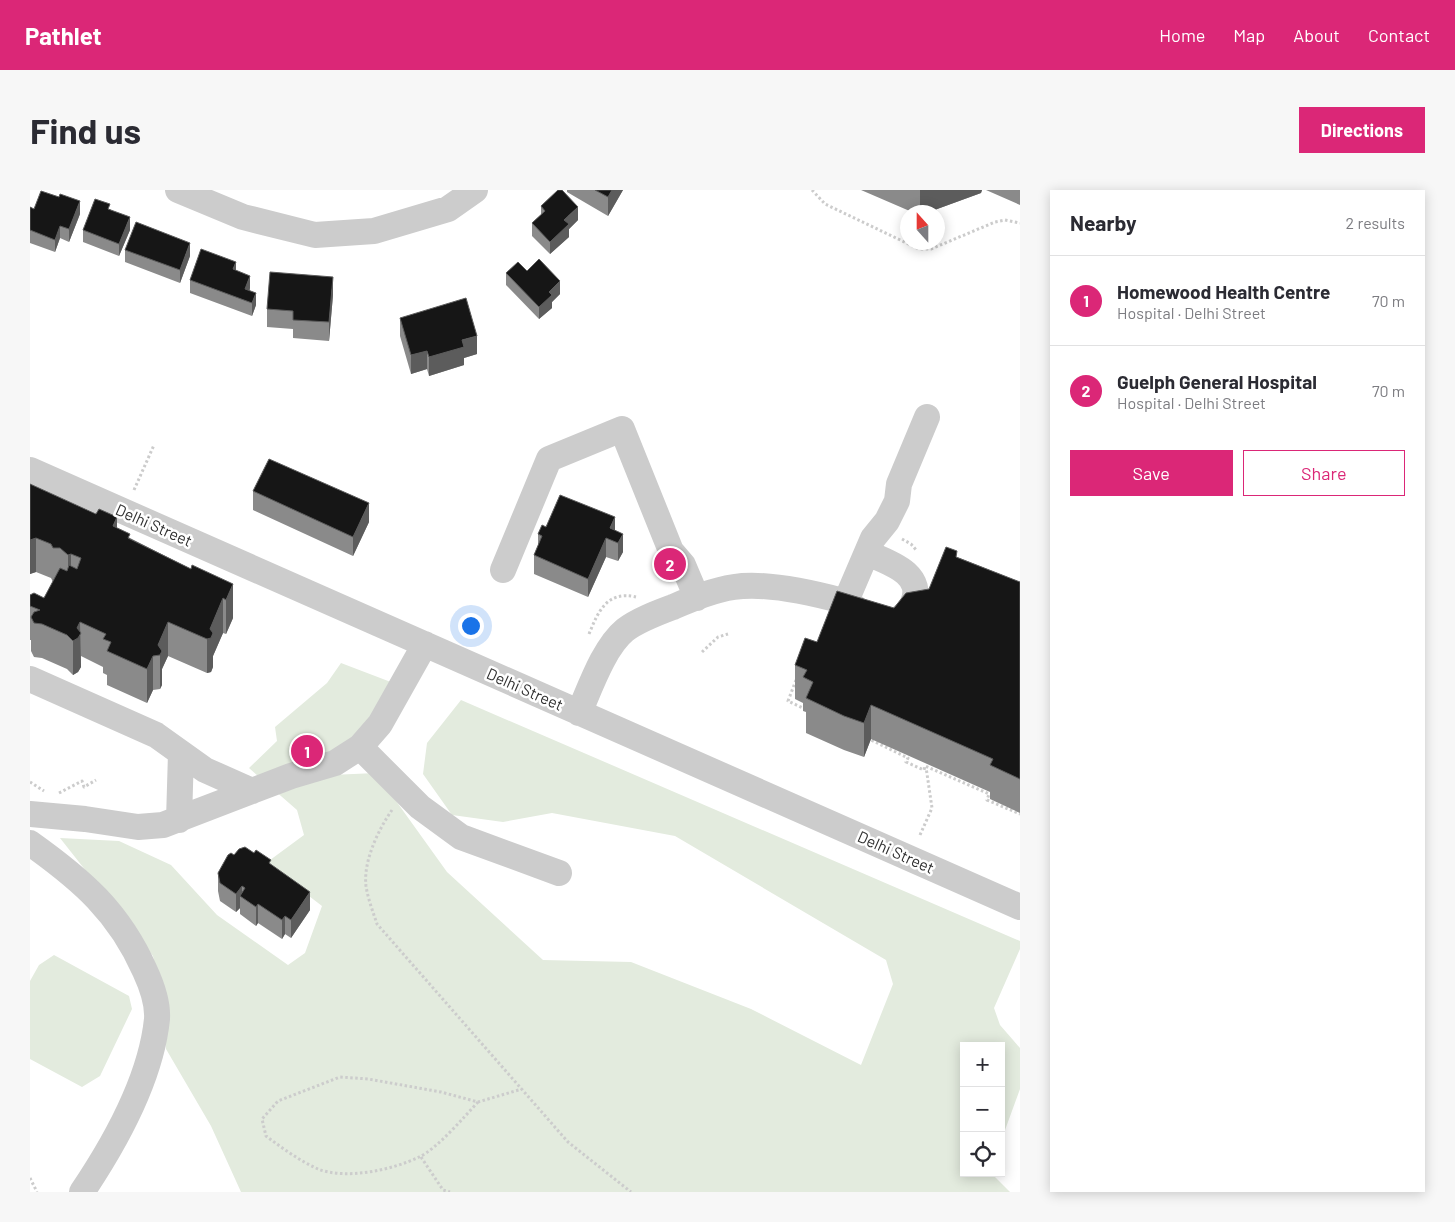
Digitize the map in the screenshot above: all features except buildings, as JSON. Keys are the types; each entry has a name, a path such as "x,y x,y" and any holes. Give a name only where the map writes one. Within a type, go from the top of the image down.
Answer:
{"street":[{"path":"178,190 243,217 315,235 374,231 448,210 475,190"},
{"path":"579,713 605,656 624,630 656,613 735,586 772,587 846,601 863,616 882,624 901,618 913,602 915,592 908,573 880,543 877,513 885,496 899,484 927,417"},
{"path":"503,570 549,459 622,430 671,551 671,569 690,600"},
{"name":"Delhi Street","path":"30,470 1020,906"},
{"path":"846,601 880,543"},
{"path":"30,814 85,818 138,827 163,825 252,790 335,763 360,747 380,724 425,644"},
{"path":"30,679 156,735 205,770 252,790"},
{"path":"360,747 420,807 462,837 559,873"},
{"path":"179,820 181,753"},
{"path":"30,843 70,871 106,906 136,951 152,985 157,1017 144,1078 100,1166 82,1192"}],"path":[{"path":"812,190 825,204 919,249 931,250 995,222 1005,220 1020,223"},
{"path":"124,512 154,445"},
{"path":"880,543 911,544 920,555"},
{"path":"702,652 713,640 728,634"},
{"path":"799,674 788,701 813,713"},
{"path":"865,737 908,758 906,762 924,770 926,766"},
{"path":"926,766 989,794 987,800 1020,814"},
{"path":"920,836 932,808 926,766"},
{"path":"71,786 82,781 84,787 96,780"},
{"path":"405,792 386,819 367,864 366,886 377,924 568,1142 631,1192"},
{"path":"478,1102 441,1092 368,1079 340,1077 278,1101 262,1119 266,1136 319,1169 348,1175 379,1170 420,1157 447,1134 478,1102 522,1089"},
{"path":"420,1157 444,1190 450,1192"},
{"path":"30,1178 36,1192"}],"shaded area":[{"path":"341,663 396,684 331,775 376,773 447,872 543,960 631,962 751,1009 861,1065 893,984 886,960 675,836 552,813 503,822 452,815 423,774 427,743 461,700 1020,941 1020,949 994,1008 1000,1025 1020,1048 1020,1089 1005,1130 1005,1042 960,1042 960,1177 995,1177 1010,1192 241,1192 211,1126 166,1049 161,994 153,956 60,838 119,841 171,865 217,915 288,965 305,953 322,906 266,863 304,835 297,810 249,768 277,741 275,727 327,683"},
{"path":"54,955 129,996 132,1009 100,1076 82,1087 30,1059 30,981 39,965"}],"place":[{"name":"Guelph General Hospital","path":"670,564"},
{"name":"Homewood Health Centre","path":"307,751"}]}
